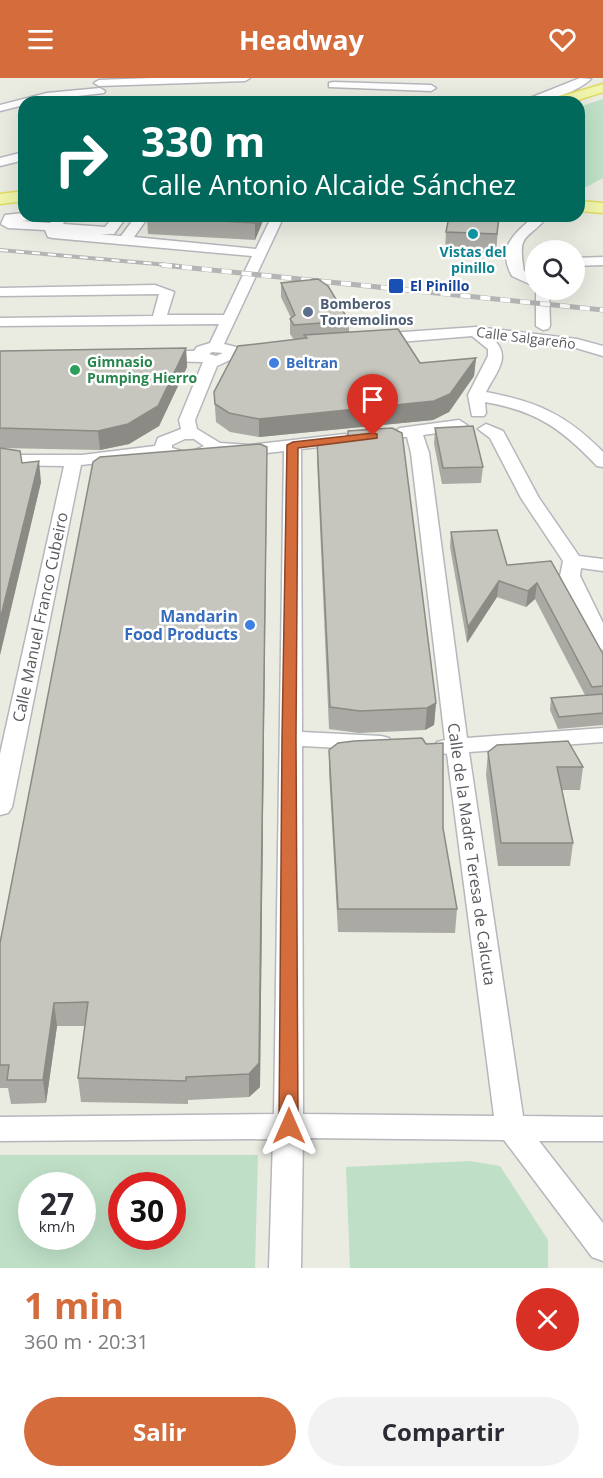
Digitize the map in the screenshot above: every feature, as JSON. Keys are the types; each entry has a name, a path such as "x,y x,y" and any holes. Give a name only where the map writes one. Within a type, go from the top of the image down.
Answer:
{"main road":[{"path":"576,96 602,87"},
{"path":"585,98 602,87"},
{"path":"0,199 18,197"},
{"path":"0,206 18,204"},
{"path":"585,206 603,208"}],"street":[{"path":"47,96 100,89 245,78"},
{"path":"543,96 568,88 585,78 602,87"},
{"path":"333,85 404,83 431,88"},
{"path":"394,96 404,83"},
{"path":"0,108 18,103"},
{"path":"0,162 18,158"},
{"path":"0,206 18,208"},
{"path":"18,217 10,218 8,224 109,231 116,222"},
{"path":"58,222 51,232 59,236 261,253"},
{"path":"79,229 86,222"},
{"path":"124,241 138,222"},
{"path":"190,433 187,420 209,354 229,320 275,222"},
{"path":"525,273 519,267 512,242 516,235 534,222"},
{"path":"0,292 155,290 167,292 159,320"},
{"path":"542,300 543,326"},
{"path":"0,322 229,320"},
{"path":"476,331 495,348 496,356 476,395 482,421"},
{"name":"Calle Salgareño","path":"362,340 476,331 577,344 603,351"},
{"path":"140,356 209,354 227,359 233,352 249,351"},
{"path":"476,395 539,409 564,423 603,462"},
{"path":"381,435 459,425 457,420 461,415 482,421 497,435 530,498 573,561 570,576 603,644"},
{"name":"Calle de la Madre Teresa de Calcuta","path":"414,432 420,453 457,748 510,1126 603,1246"},
{"path":"163,450 164,442 168,438 190,433 209,439 212,447"},
{"path":"0,460 73,462 119,458 163,450 173,456 189,458 204,454 212,447 250,450 359,438"},
{"path":"285,1268 289,1126 289,738 293,445"},
{"name":"Calle Manuel Franco Cubeiro","path":"0,807 6,748 73,462"},
{"path":"573,561 603,565"},
{"path":"423,746 457,748 603,735"},
{"path":"289,738 401,745"},
{"path":"0,1129 289,1126 510,1126 603,1129"}],"green space":[{"path":"603,99 603,178 585,188 585,105"},
{"path":"0,1155 258,1155 255,1268 0,1268"},
{"path":"470,1161 500,1166 548,1240 548,1268 350,1268 346,1167"}],"building":[{"path":"448,222 498,222 497,234 446,232"},
{"path":"318,279 328,286 349,321 294,325 290,319 295,315 281,283"},
{"path":"398,329 420,363 476,358 450,394 434,401 259,419 229,413 215,404 214,392 238,346 307,338 304,335"},
{"path":"186,348 158,406 128,424 98,431 0,428 0,351"},
{"path":"473,426 483,467 443,468 435,428"},
{"path":"392,428 402,433 436,703 427,708 360,711 330,707 317,440 348,437 348,431"},
{"path":"260,444 267,447 259,1063 249,1074 186,1077 186,1081 78,1078 88,1002 54,1003 43,1080 7,1080 9,1065 0,1065 0,943 93,462 100,457"},
{"path":"0,448 20,451 22,463 39,461 0,620"},
{"path":"497,530 507,565 551,561 603,654 603,686 592,687 537,583 528,591 499,581 468,627 451,532"},
{"path":"603,694 603,713 559,717 551,698"},
{"path":"422,738 426,744 443,743 443,828 457,909 338,909 329,750 338,743"},
{"path":"568,741 583,767 557,767 573,843 501,843 488,752 497,745"}],"railway":[{"path":"0,250 179,266"},
{"path":"162,265 603,310"}],"place":[{"name":"Vistas del pinillo","path":"473,234"},
{"name":"El Pinillo","path":"396,286"},
{"name":"Bomberos Torremolinos","path":"308,312"},
{"name":"Beltran","path":"274,363"},
{"name":"Gimnasio Pumping Hierro","path":"75,370"},
{"name":"Mandarin Food Products","path":"250,625"}],"route":[{"path":"289,1126 289,738 293,445 373,436"}]}
